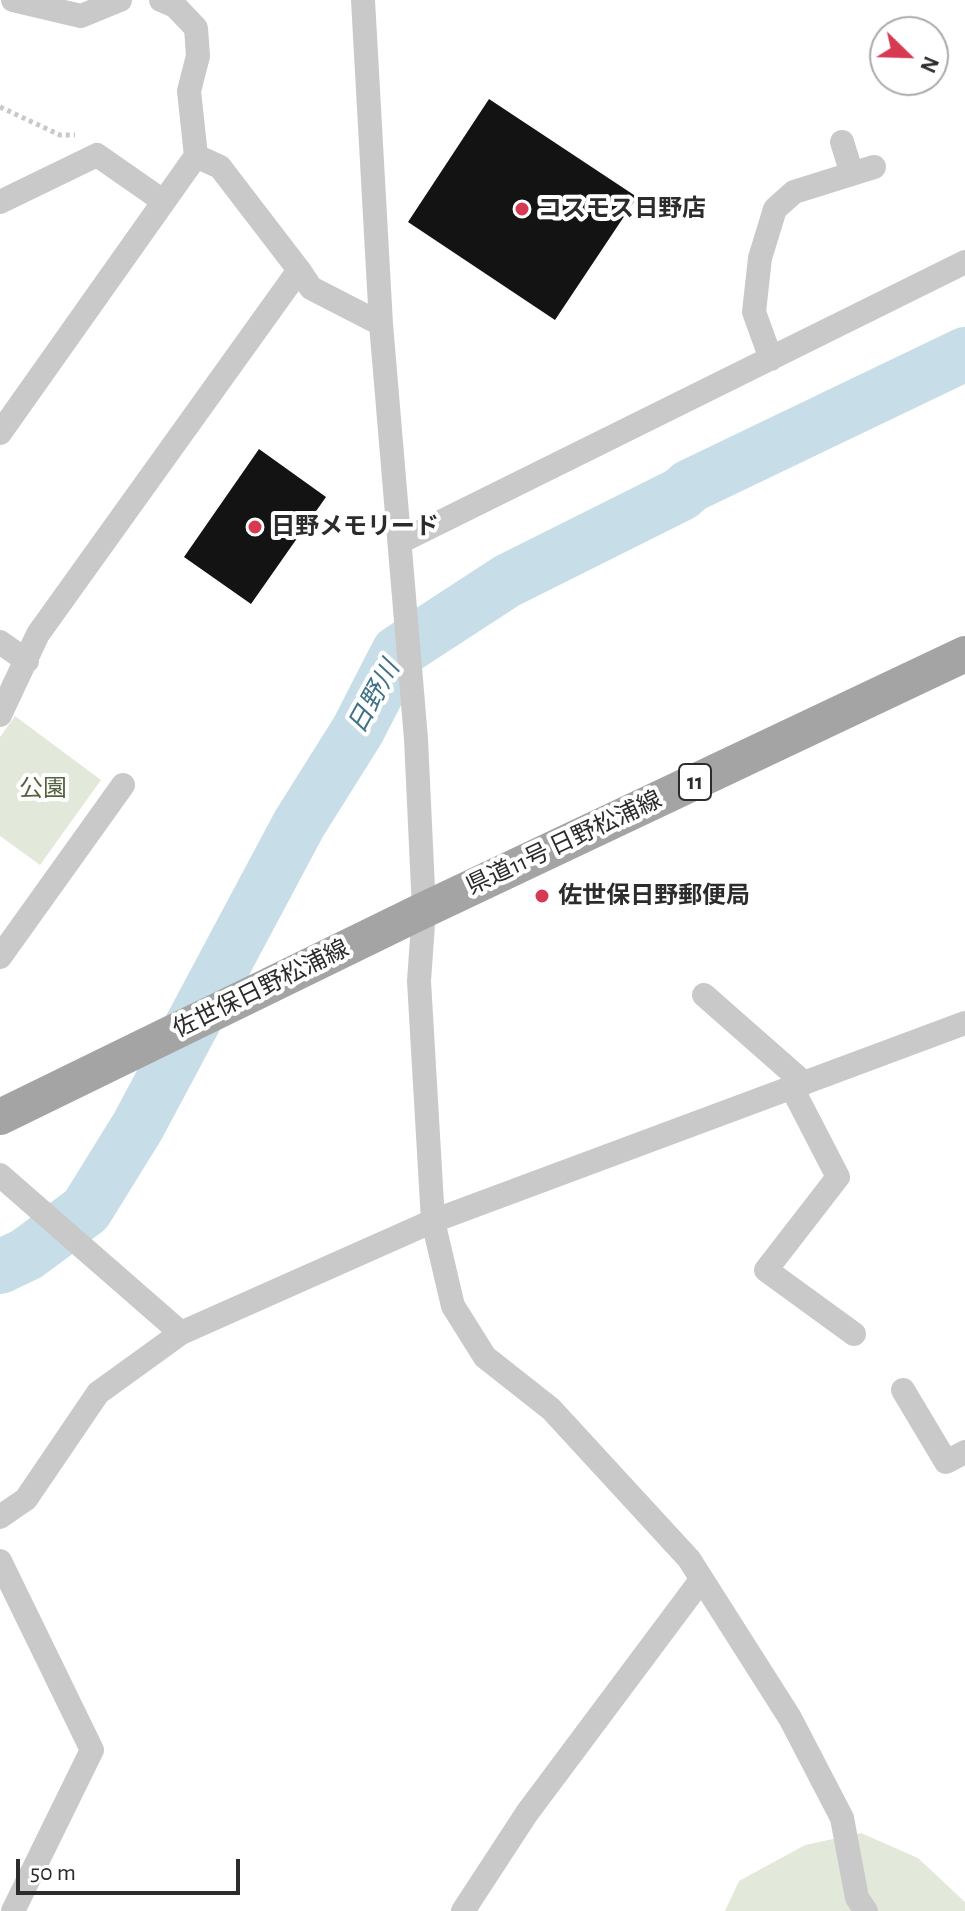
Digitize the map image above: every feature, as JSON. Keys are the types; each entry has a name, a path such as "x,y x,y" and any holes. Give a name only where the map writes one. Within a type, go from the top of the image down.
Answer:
{"main road":[{"name":"県道11号 日野松浦線","path":"424,910 965,654"},
{"name":"佐世保日野松浦線","path":"0,1117 96,1067 424,910"}],"street":[{"path":"13,0 81,16 120,0"},
{"path":"0,433 196,156 189,91 198,56 196,28 175,6 161,0"},
{"path":"363,0 381,324 416,739 424,910 419,981 433,1221 453,1306 485,1357 551,1409 689,1559 790,1718 842,1818 857,1898 866,1911"},
{"path":"771,359 754,312 760,258 775,209 794,192 863,171 842,142"},
{"path":"0,202 97,155 163,201"},
{"path":"196,156 220,167 311,288 381,324"},
{"path":"400,542 965,262"},
{"path":"0,715 38,634 299,270"},
{"path":"0,642 27,661"},
{"path":"0,957 123,785"},
{"path":"704,995 798,1086 838,1177 766,1270 854,1334"},
{"path":"0,1517 26,1499 98,1393 181,1333 433,1221 965,1023"},
{"path":"0,1175 181,1333"},
{"path":"903,1390 946,1462 965,1452"},
{"path":"0,1561 92,1750 13,1911"},
{"path":"463,1911 527,1813 701,1580"}],"path":[{"path":"0,107 60,135 93,136 97,155"}],"green space":[{"name":"公園","path":"15,716 101,780 40,865 0,836 0,737"},
{"path":"861,1833 918,1858 965,1902 965,1911 725,1911 739,1881 805,1845"}],"building":[{"name":"コスモス日野店","path":"489,99 637,197 555,320 408,222"},
{"name":"日野メモリード","path":"259,449 326,497 251,604 184,557"}],"waterway":[{"name":"日野川","path":"0,1267 27,1254 86,1210 138,1126 299,824 358,730 398,652 507,581 681,494 690,486 965,354"}],"place":[{"name":"コスモス日野店","path":"522,209"},
{"name":"日野メモリード","path":"255,527"},
{"name":"佐世保日野郵便局","path":"542,896"}]}
